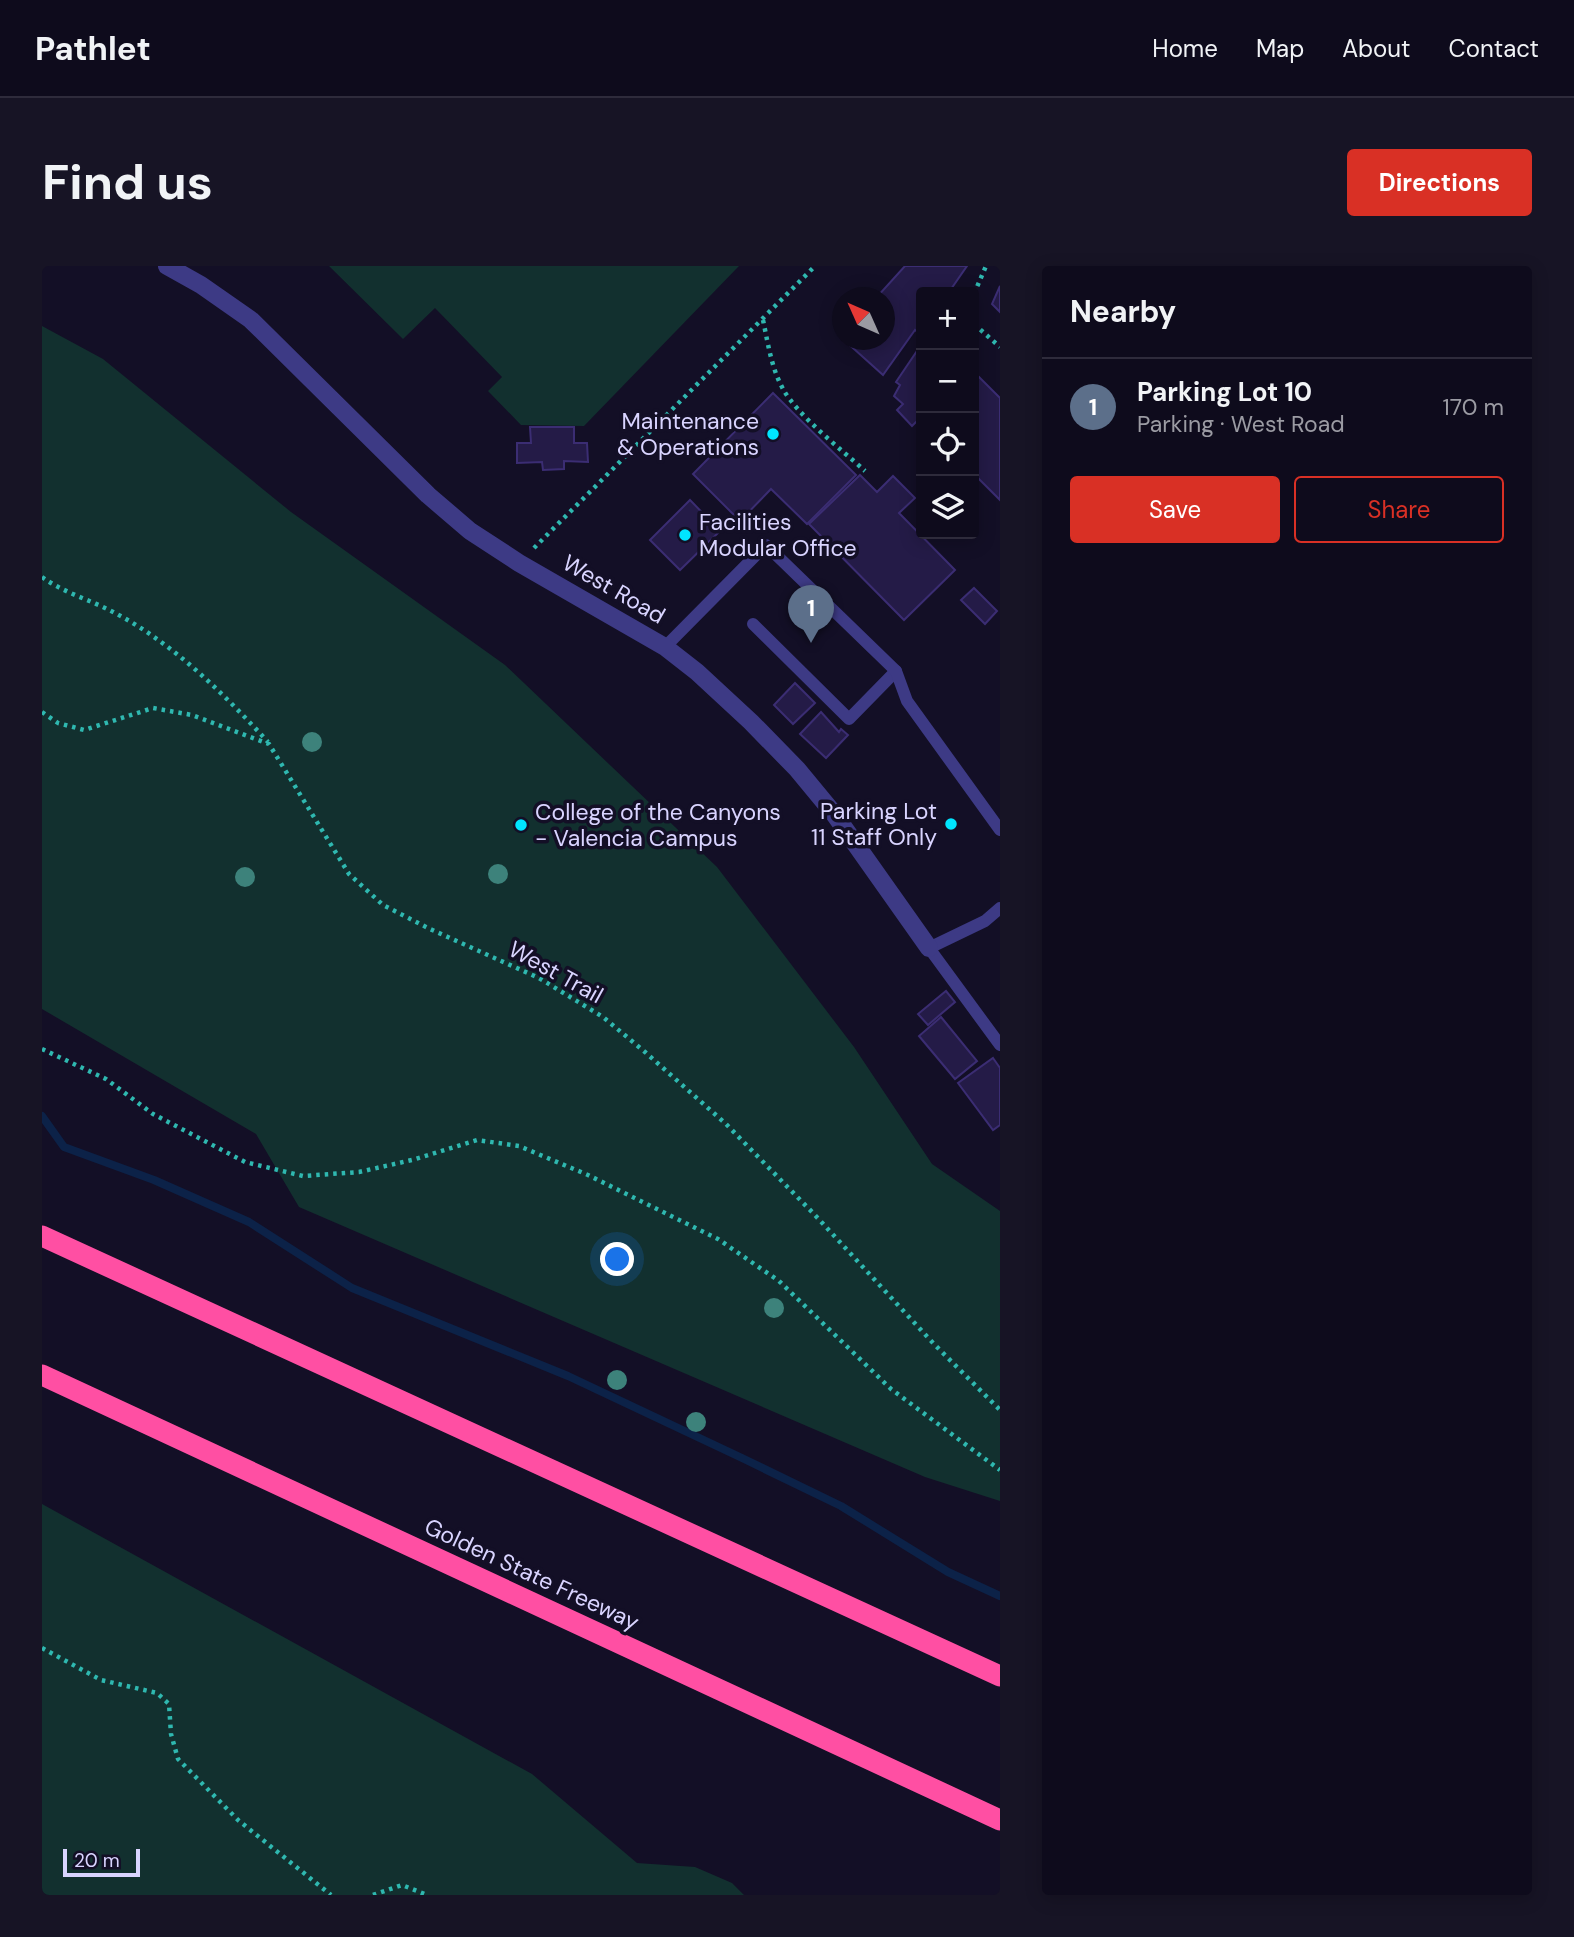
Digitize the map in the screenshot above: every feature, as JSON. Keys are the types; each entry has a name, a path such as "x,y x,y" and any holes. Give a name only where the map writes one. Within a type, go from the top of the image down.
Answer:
{"highway":[{"path":"42,1236 1000,1676"},
{"name":"Golden State Freeway","path":"42,1376 1000,1820"}],"street":[{"name":"West Road","path":"167,266 201,285 251,320 428,495 470,531 519,563 665,647 697,672 797,769 835,815 929,948"}],"lane":[{"path":"665,647 766,545 896,671 906,701 1000,830"},
{"path":"753,624 849,719 896,671"},
{"path":"1000,908 985,921 929,948 1000,1045"}],"path":[{"path":"519,563 815,266"},
{"path":"977,287 986,266"},
{"path":"763,319 771,362 783,390 803,414 865,471"},
{"path":"979,328 1000,347"},
{"name":"West Trail","path":"42,578 117,614 168,648 232,703 269,744 349,874 383,905 539,978 603,1017 634,1043 726,1124 1000,1410"},
{"path":"42,712 58,723 83,730 153,708 192,715 269,744"},
{"path":"42,1049 106,1079 153,1114 245,1162 303,1176 359,1172 412,1160 477,1139 519,1146 577,1170 718,1238 779,1281 891,1389 1000,1470"},
{"path":"42,1648 101,1680 158,1693 169,1704 178,1759 238,1821 331,1895"},
{"path":"373,1895 402,1885 427,1895"}],"green space":[{"path":"329,266 739,266 584,426 521,425 488,391 502,377 435,308 403,339"},
{"path":"42,326 103,359 291,512 505,665 717,867 854,1047 932,1164 1000,1211 1000,1501 925,1477 299,1207 256,1134 42,1009"},
{"path":"42,1504 532,1774 637,1863 695,1867 732,1883 744,1895 42,1895"}],"building":[{"path":"905,266 967,266 952,287 916,287 916,331 883,375 855,350 895,350 895,287 886,287"},
{"path":"1000,286 1000,312 992,304"},
{"path":"916,352 916,422 912,426 897,410 903,404 894,396 900,385 896,382"},
{"path":"979,377 1000,398 1000,500 979,479"},
{"name":"Maintenance & Operations","path":"773,393 856,475 807,524 771,489 740,521 693,474"},
{"path":"530,427 574,427 574,443 587,443 588,462 564,461 564,469 543,470 542,462 517,463 517,443 531,443"},
{"path":"860,475 877,492 893,476 915,498 899,513 916,530 916,539 925,539 955,570 904,620 809,524"},
{"name":"Facilities Modular Office","path":"690,500 720,531 680,570 650,540"},
{"path":"974,588 997,611 985,624 961,600"},
{"path":"795,683 815,703 793,724 774,705"},
{"path":"821,712 839,732 841,729 848,735 826,758 800,734"},
{"path":"946,991 955,1002 928,1025 918,1014"},
{"path":"941,1017 977,1061 955,1079 919,1036"},
{"path":"993,1058 1000,1068 1000,1125 993,1130 958,1083"}],"waterway":[{"path":"42,1116 64,1147 154,1180 249,1222 352,1288 568,1376 742,1458 841,1506 948,1572 1000,1596"}],"place":[{"name":"Maintenance & Operations","path":"773,434"},
{"name":"Facilities Modular Office","path":"685,535"},
{"name":"Parking Lot 10","path":"811,643"},
{"name":"Parking Lot 11 Staff Only","path":"951,824"},
{"name":"College of the Canyons - Valencia Campus","path":"521,825"}]}
